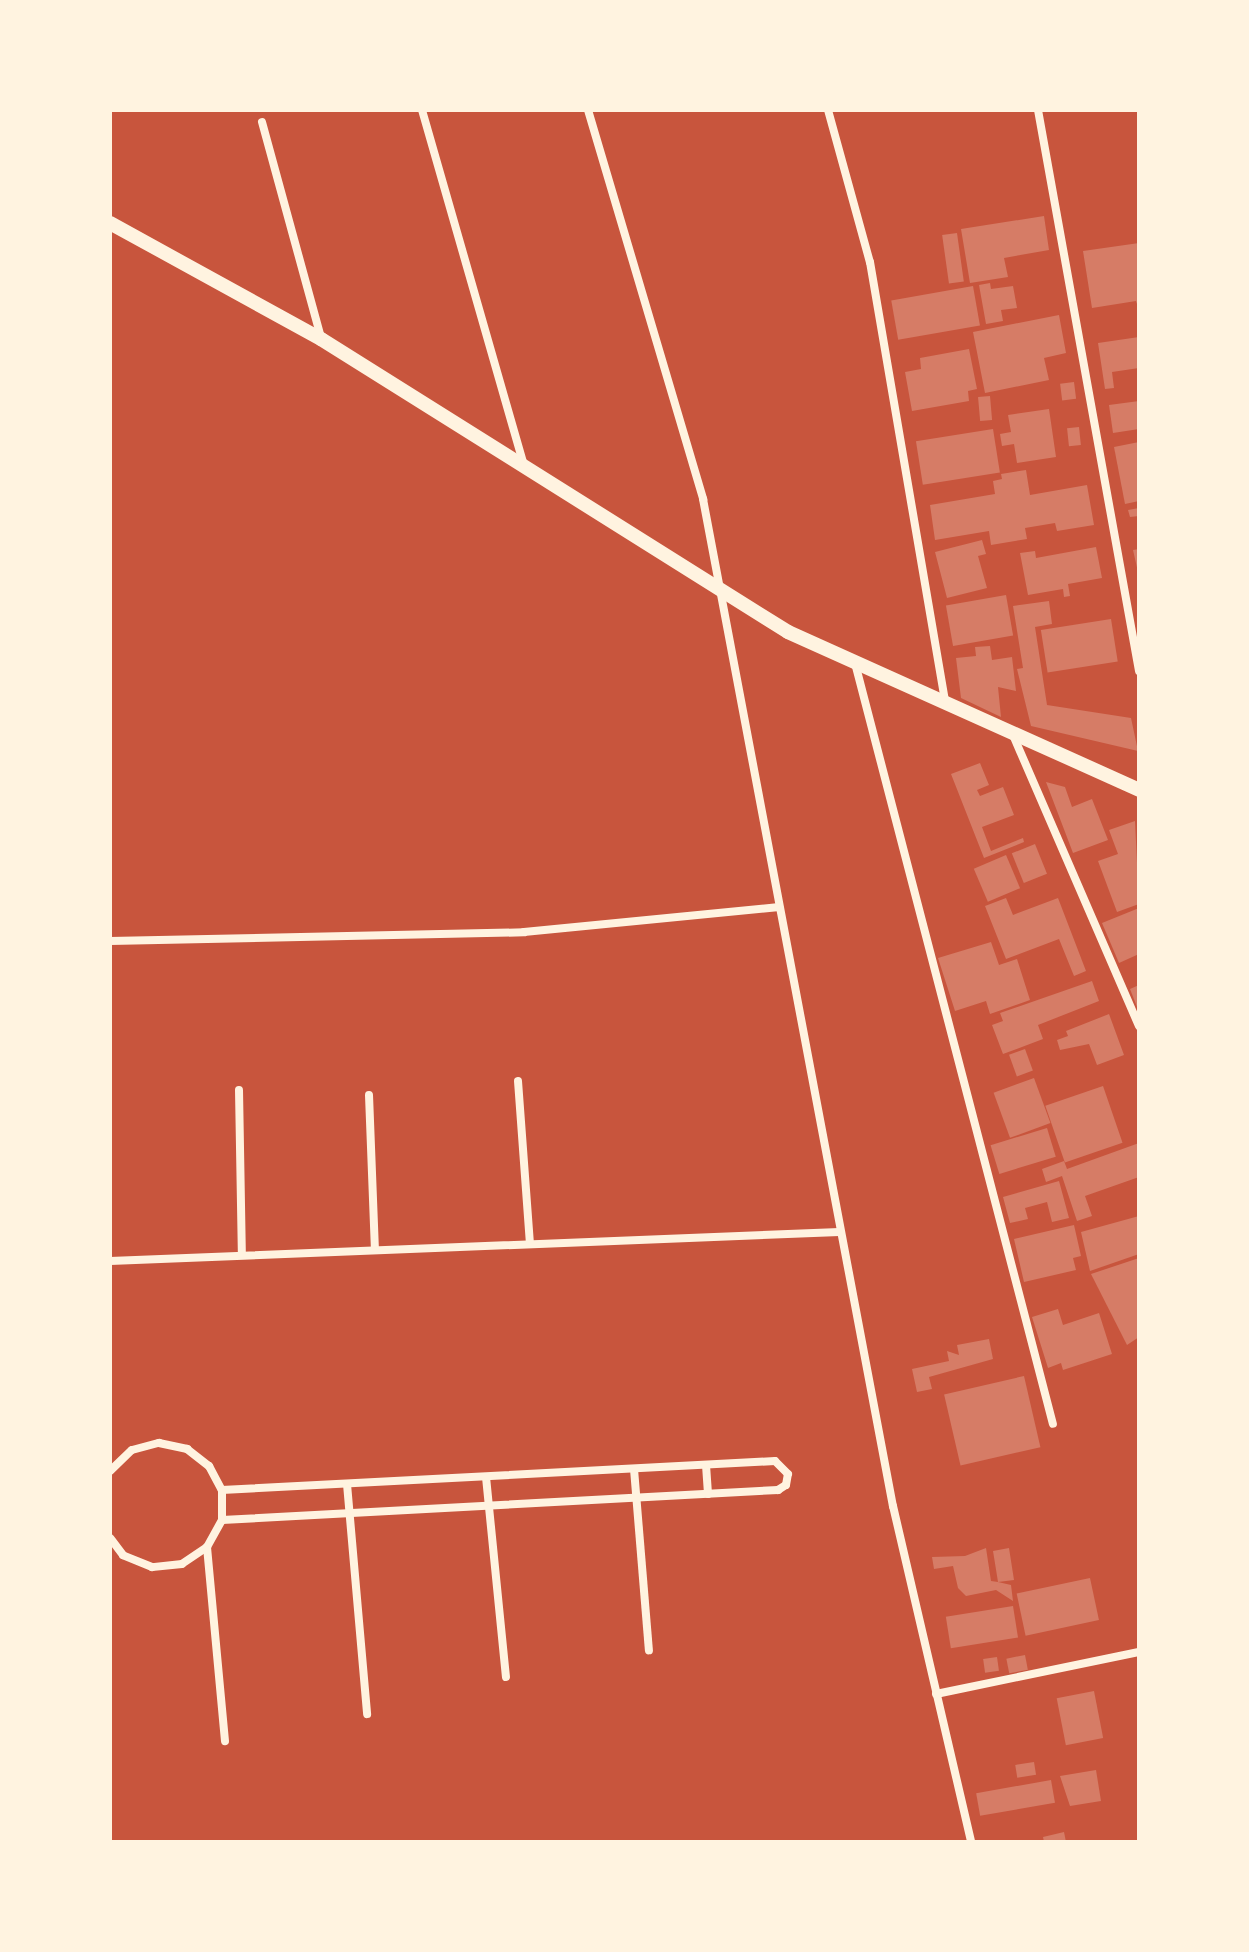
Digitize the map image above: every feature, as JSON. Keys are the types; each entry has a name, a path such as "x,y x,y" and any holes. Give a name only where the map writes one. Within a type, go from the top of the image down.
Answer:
{"street":[{"path":"422,110 524,465"},
{"path":"588,110 703,499 715,585 839,1232 936,1694 971,1842"},
{"path":"828,110 870,262 946,705"},
{"path":"1038,110 1139,671"},
{"path":"262,122 321,339"},
{"path":"110,223 321,339 788,632 1139,790"},
{"path":"854,663 1053,1424"},
{"path":"1013,735 1139,1026"},
{"path":"110,941 524,932 777,907"},
{"path":"518,1081 530,1244"},
{"path":"239,1090 242,1255"},
{"path":"369,1095 375,1250"},
{"path":"110,1261 839,1232"},
{"path":"110,1471 132,1450 159,1443 187,1449 209,1466 222,1490 222,1520 207,1547 182,1564 152,1567 123,1555 110,1538"},
{"path":"222,1490 775,1461 788,1474 786,1485 778,1490 222,1520"},
{"path":"706,1465 708,1494"},
{"path":"634,1469 649,1650"},
{"path":"486,1477 506,1677"},
{"path":"347,1484 367,1714"},
{"path":"207,1547 225,1741"},
{"path":"936,1694 1139,1652"}],"building":[{"path":"1044,216 1049,250 1004,258 1008,277 970,283 961,229"},
{"path":"957,233 964,282 949,284 942,235"},
{"path":"1139,243 1139,310 1136,301 1092,308 1083,251"},
{"path":"990,283 991,289 1013,286 1017,308 1001,310 1003,321 986,324 979,285"},
{"path":"973,286 980,325 898,340 891,300"},
{"path":"1059,315 1066,353 1044,358 1049,380 985,393 973,332"},
{"path":"1139,337 1139,368 1112,372 1114,388 1105,389 1098,343"},
{"path":"969,349 977,389 968,391 969,401 912,411 905,372 921,369 920,358"},
{"path":"1074,382 1076,399 1062,401 1060,384"},
{"path":"990,396 992,420 980,421 978,397"},
{"path":"1139,401 1139,429 1113,433 1109,405"},
{"path":"1049,409 1056,457 1017,463 1014,444 1002,446 1000,434 1011,432 1008,415"},
{"path":"1079,427 1081,445 1069,446 1067,428"},
{"path":"993,429 1000,472 923,485 916,441"},
{"path":"1139,442 1139,501 1125,504 1114,447"},
{"path":"1026,470 1030,495 1087,485 1094,525 1057,531 1055,523 1025,528 1027,539 991,545 989,531 935,540 930,505 995,494 993,481 1002,479 1001,474"},
{"path":"1139,508 1139,516 1130,517 1128,510"},
{"path":"982,540 986,554 978,556 987,588 947,598 935,552"},
{"path":"1096,547 1102,578 1068,584 1070,596 1064,597 1063,589 1028,595 1020,553 1035,551 1036,558"},
{"path":"1139,549 1139,572 1138,572 1133,550"},
{"path":"1006,595 1013,635 953,646 946,606"},
{"path":"1049,601 1052,624 1035,627 1047,705 1131,718 1138,751 1031,726 1017,669 1023,668 1013,606"},
{"path":"1111,619 1118,661 1048,673 1041,630"},
{"path":"990,646 992,660 1012,657 1016,691 998,687 1001,717 961,698 956,658 976,656 975,647"},
{"path":"980,763 989,785 977,790 980,796 1003,787 1014,815 982,827 991,851 1023,838 1024,842 984,858 951,774"},
{"path":"1046,782 1065,787 1072,807 1092,799 1108,840 1073,853"},
{"path":"1135,821 1139,904 1117,912 1098,861 1118,854 1109,830"},
{"path":"1035,844 1047,874 1024,883 1012,853"},
{"path":"1006,855 1020,888 988,902 974,869"},
{"path":"1006,898 1013,915 1058,898 1086,971 1074,976 1059,939 1006,959 985,906"},
{"path":"1139,908 1139,954 1119,963 1102,923"},
{"path":"991,942 999,965 1017,959 1030,1000 990,1014 986,1001 955,1011 938,958"},
{"path":"1092,981 1099,1001 1038,1025 1043,1039 1003,1054 992,1025 1003,1021 1000,1013"},
{"path":"1139,985 1139,1012 1130,989"},
{"path":"1109,1014 1124,1055 1097,1065 1089,1044 1060,1050 1057,1040 1068,1036 1066,1031"},
{"path":"1025,1049 1033,1071 1017,1076 1009,1055"},
{"path":"1034,1078 1050,1123 1010,1138 994,1093"},
{"path":"1103,1086 1123,1143 1065,1163 1045,1106"},
{"path":"1047,1128 1056,1157 999,1174 991,1145"},
{"path":"1139,1143 1139,1177 1085,1196 1092,1216 1077,1221 1062,1176 1046,1182 1042,1169 1064,1161 1067,1169"},
{"path":"1059,1181 1069,1218 1052,1222 1047,1202 1025,1208 1028,1219 1010,1223 1003,1197"},
{"path":"1139,1216 1139,1254 1090,1271 1081,1232"},
{"path":"1074,1225 1081,1256 1073,1258 1076,1270 1024,1282 1014,1239"},
{"path":"1139,1258 1139,1337 1127,1345 1091,1274"},
{"path":"1058,1309 1063,1325 1099,1313 1112,1354 1063,1370 1061,1363 1048,1368 1032,1317"},
{"path":"989,1339 993,1359 929,1377 932,1389 917,1392 912,1369 949,1361 947,1351 959,1355 957,1345"},
{"path":"1024,1376 1040,1447 961,1466 944,1394"},
{"path":"986,1548 991,1581 1011,1585 1013,1601 996,1590 966,1596 958,1588 953,1566 934,1569 932,1557 965,1556"},
{"path":"1009,1548 1014,1580 998,1582 993,1551"},
{"path":"1090,1578 1099,1620 1026,1636 1017,1594"},
{"path":"1013,1606 1018,1638 951,1648 946,1617"},
{"path":"1025,1655 1028,1670 1009,1673 1006,1659"},
{"path":"997,1657 999,1671 985,1673 983,1659"},
{"path":"1094,1691 1103,1738 1066,1745 1057,1698"},
{"path":"1034,1762 1036,1775 1017,1778 1015,1765"},
{"path":"1096,1770 1101,1801 1070,1806 1060,1776"},
{"path":"1051,1780 1055,1803 980,1816 976,1793"},
{"path":"1064,1832 1066,1842 1044,1842 1043,1837"}]}
